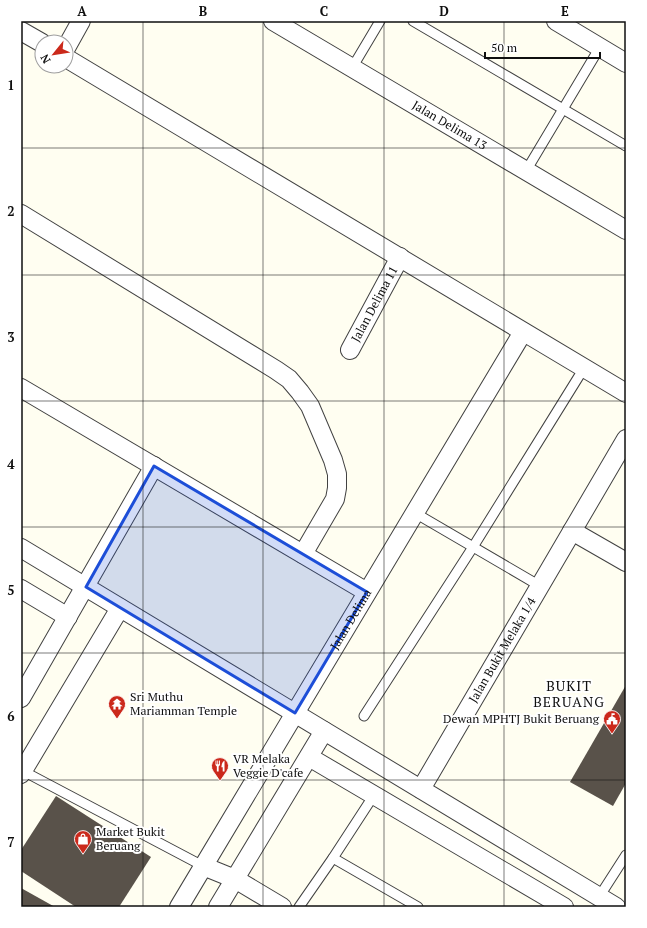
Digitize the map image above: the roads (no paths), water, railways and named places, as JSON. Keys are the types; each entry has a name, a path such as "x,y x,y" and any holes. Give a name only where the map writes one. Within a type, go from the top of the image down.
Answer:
{"street":[{"path":"74,34 81,21"},
{"name":"Jalan Delima 13","path":"272,21 626,230"},
{"path":"556,21 626,63"},
{"path":"21,31 34,38"},
{"path":"74,63 626,393"},
{"path":"21,214 276,370 289,379 300,392 310,406 333,460 338,481 338,488 334,499 303,554"},
{"name":"Jalan Delima 11","path":"350,350 400,257"},
{"name":"Jalan Delima","path":"179,907 523,332"},
{"path":"21,388 367,592"},
{"name":"Jalan Bukit Melaka 1/4","path":"421,789 626,439"},
{"path":"21,698 154,466"},
{"path":"572,531 626,562"},
{"path":"21,548 616,907"},
{"path":"21,589 68,617"},
{"path":"22,773 120,608"},
{"path":"218,907 324,731"},
{"path":"309,757 564,907"},
{"path":"204,866 235,879 282,907"}],"lane":[{"path":"352,68 380,21"},
{"path":"413,21 626,146"},
{"path":"526,170 600,47"},
{"path":"364,716 473,547 584,368"},
{"path":"415,513 540,586"},
{"path":"22,773 204,866"},
{"path":"298,907 333,858 374,795"},
{"path":"599,897 623,868 626,855"},
{"path":"333,858 418,907"}],"place":[{"name":"Sri Muthu Mariamman Temple","path":"117,719"},
{"name":"Dewan MPHTJ Bukit Beruang","path":"612,734"},
{"name":"VR Melaka Veggie D'cafe","path":"220,781"},
{"name":"Market Bukit Beruang","path":"83,854"}],"district":[{"name":"BUKIT BERUANG","path":"569,694"}]}
